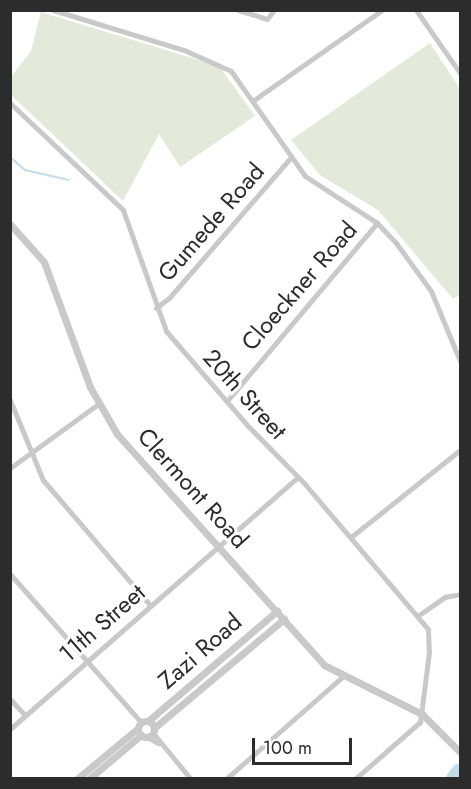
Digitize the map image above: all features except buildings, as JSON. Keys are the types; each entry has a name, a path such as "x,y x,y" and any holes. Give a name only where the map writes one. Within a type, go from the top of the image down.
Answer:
{"street":[{"path":"53,10 216,61 231,71 254,100 291,157 311,181 377,223 430,291 460,361"},
{"path":"238,10 267,19 274,10"},
{"path":"254,100 382,10"},
{"path":"416,10 460,73"},
{"name":"20th Street","path":"10,103 123,210 156,308 173,341 419,615 430,639 422,714"},
{"name":"Gumede Road","path":"156,308 176,290 291,157"},
{"name":"Cloeckner Road","path":"227,401 377,223"},
{"name":"Clermont Road","path":"10,224 44,262 98,404 122,440 277,611 315,657 342,677 422,714"},
{"path":"10,400 43,480 150,605"},
{"path":"10,468 98,404"},
{"path":"351,537 460,450"},
{"name":"11th Street","path":"10,729 297,478"},
{"path":"10,574 88,659 190,778"},
{"path":"419,615 445,597 460,594"},
{"name":"Zazi Road","path":"90,778 277,611"},
{"name":"Zazi Road","path":"78,778 146,729 284,619"},
{"path":"226,778 342,677"},
{"path":"10,699 25,715"},
{"path":"356,778 413,728 422,714 460,752"}],"green space":[{"path":"41,12 215,65 222,70 255,116 180,167 159,134 123,201 11,95 10,78 31,51"},
{"path":"430,43 460,89 460,295 453,299 378,210 321,176 291,140"}],"waterway":[{"path":"10,157 25,170 69,180"},
{"path":"452,778 458,770"}]}
